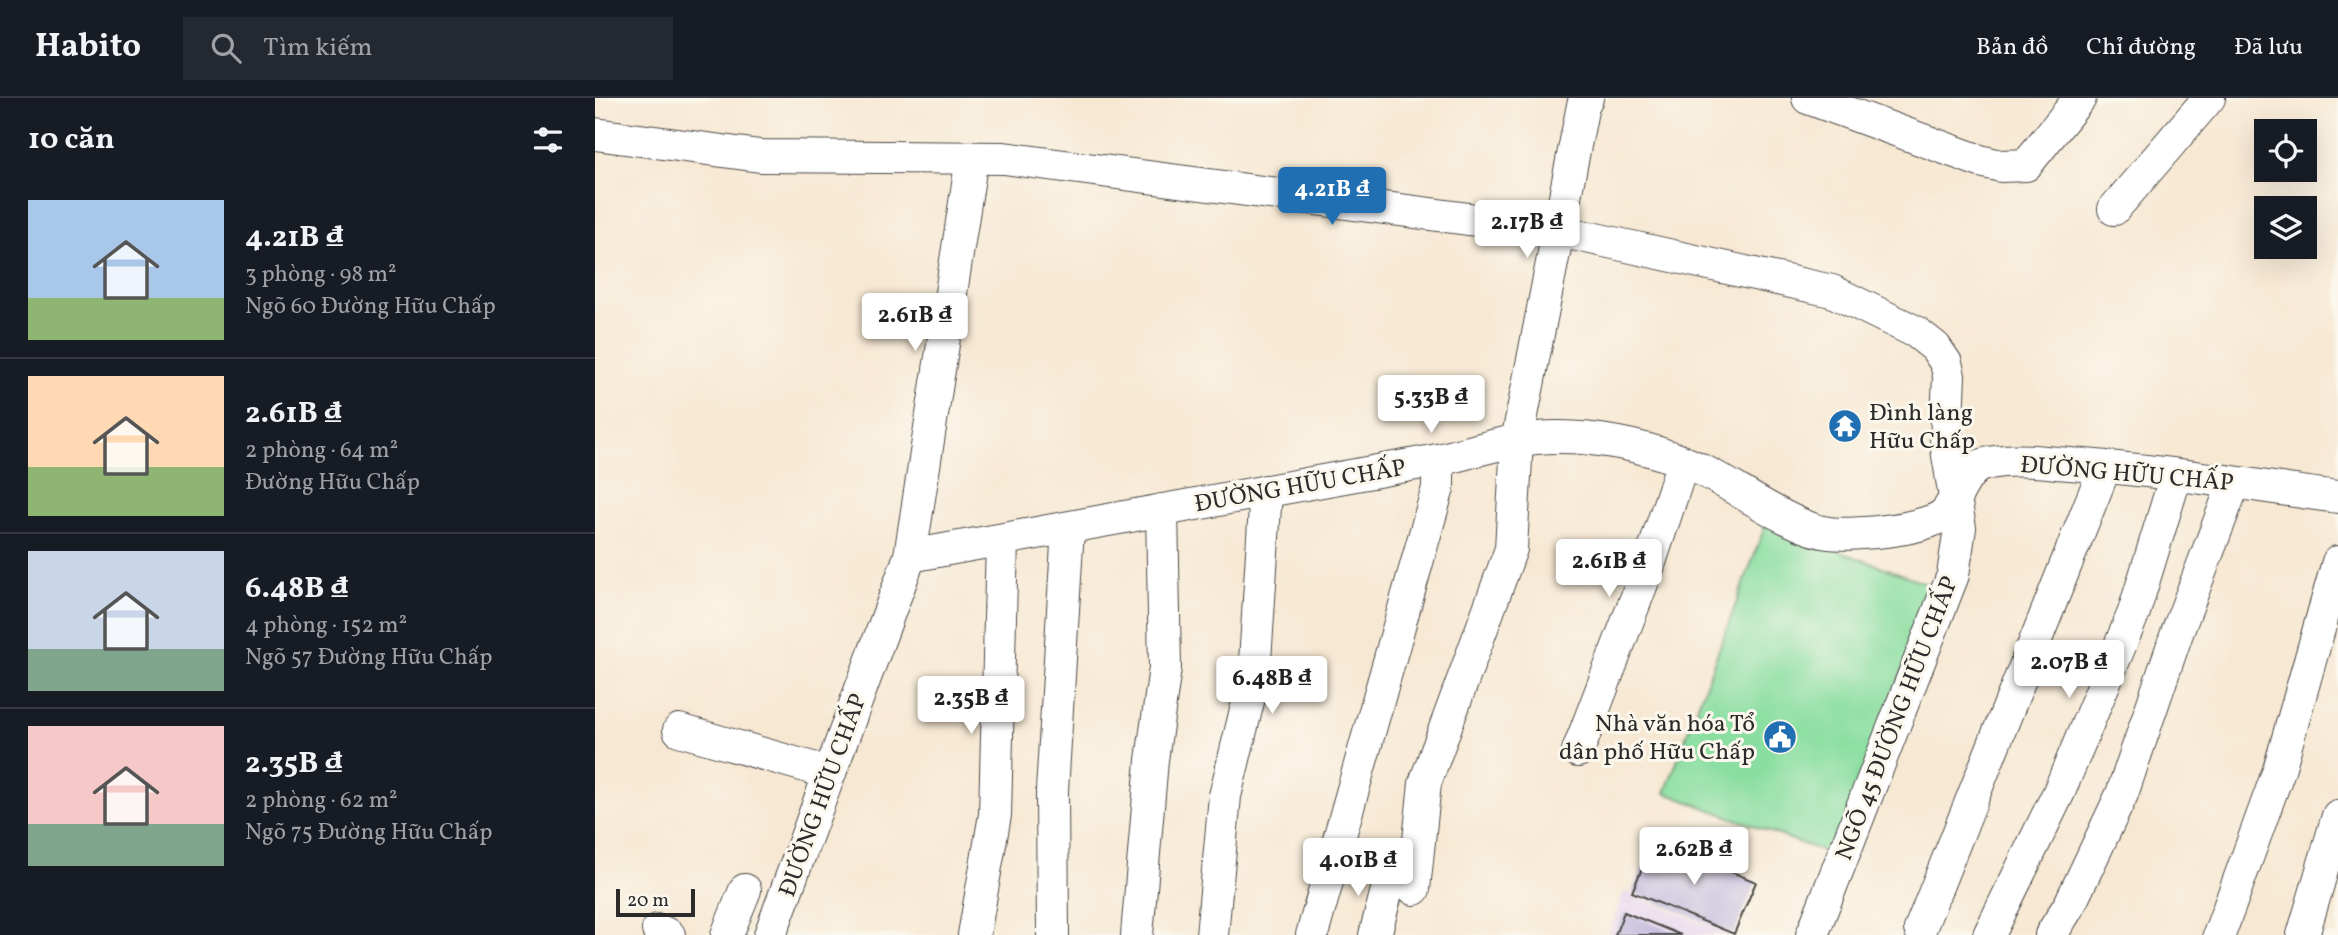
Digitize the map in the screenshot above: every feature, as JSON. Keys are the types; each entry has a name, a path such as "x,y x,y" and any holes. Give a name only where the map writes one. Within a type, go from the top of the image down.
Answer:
{"street":[{"path":"1375,935 1403,882 1425,783 1511,549 1517,441 1583,105 1587,98"},
{"path":"1808,98 1980,161 2013,167 2026,165 2080,98"},
{"path":"2114,209 2209,98"},
{"name":"NGÕ 45 ĐƯỜNG HỮU CHẤP","path":"595,134 760,156 1004,158 1559,231 1832,290 1916,332 1935,347 1946,363 1949,376 1945,426 1960,528 1953,575 1812,935"},
{"path":"909,556 972,158"},
{"name":"ĐƯỜNG HỮU CHẤP","path":"770,935 909,556 1438,460 1517,441 1556,437 1594,439 1626,445 1683,462 1809,529 1829,533 1855,534 1936,520 1945,514 1967,477 1977,467 2001,461 2105,467 2338,497"},
{"path":"1312,935 1438,488 1438,460"},
{"path":"1578,751 1649,565 1683,462"},
{"path":"1920,929 2105,467"},
{"path":"1989,935 2060,792 2134,612 2176,475"},
{"path":"2051,935 2070,904 2122,794 2234,483"},
{"path":"1212,935 1225,796 1254,677 1266,491"},
{"path":"1137,935 1152,760 1165,668 1162,510"},
{"path":"1053,935 1052,791 1068,528"},
{"path":"974,935 995,815 1002,540"},
{"path":"2219,935 2279,770 2338,562"},
{"path":"679,730 830,773"},
{"path":"2303,935 2338,816"},
{"path":"727,935 745,890"}],"shaded area":[{"path":"1624,891 1732,935 1608,935"}],"green space":[{"path":"1766,524 1934,586 1833,855 1665,793"}],"building":[{"path":"1654,840 1756,882 1734,934 1632,892"},
{"path":"1624,912 1681,935 1615,935"}],"place":[{"name":"Đình làng Hữu Chấp","path":"1845,426"},
{"name":"Nhà văn hóa Tổ dân phố Hữu Chấp","path":"1780,737"}]}
